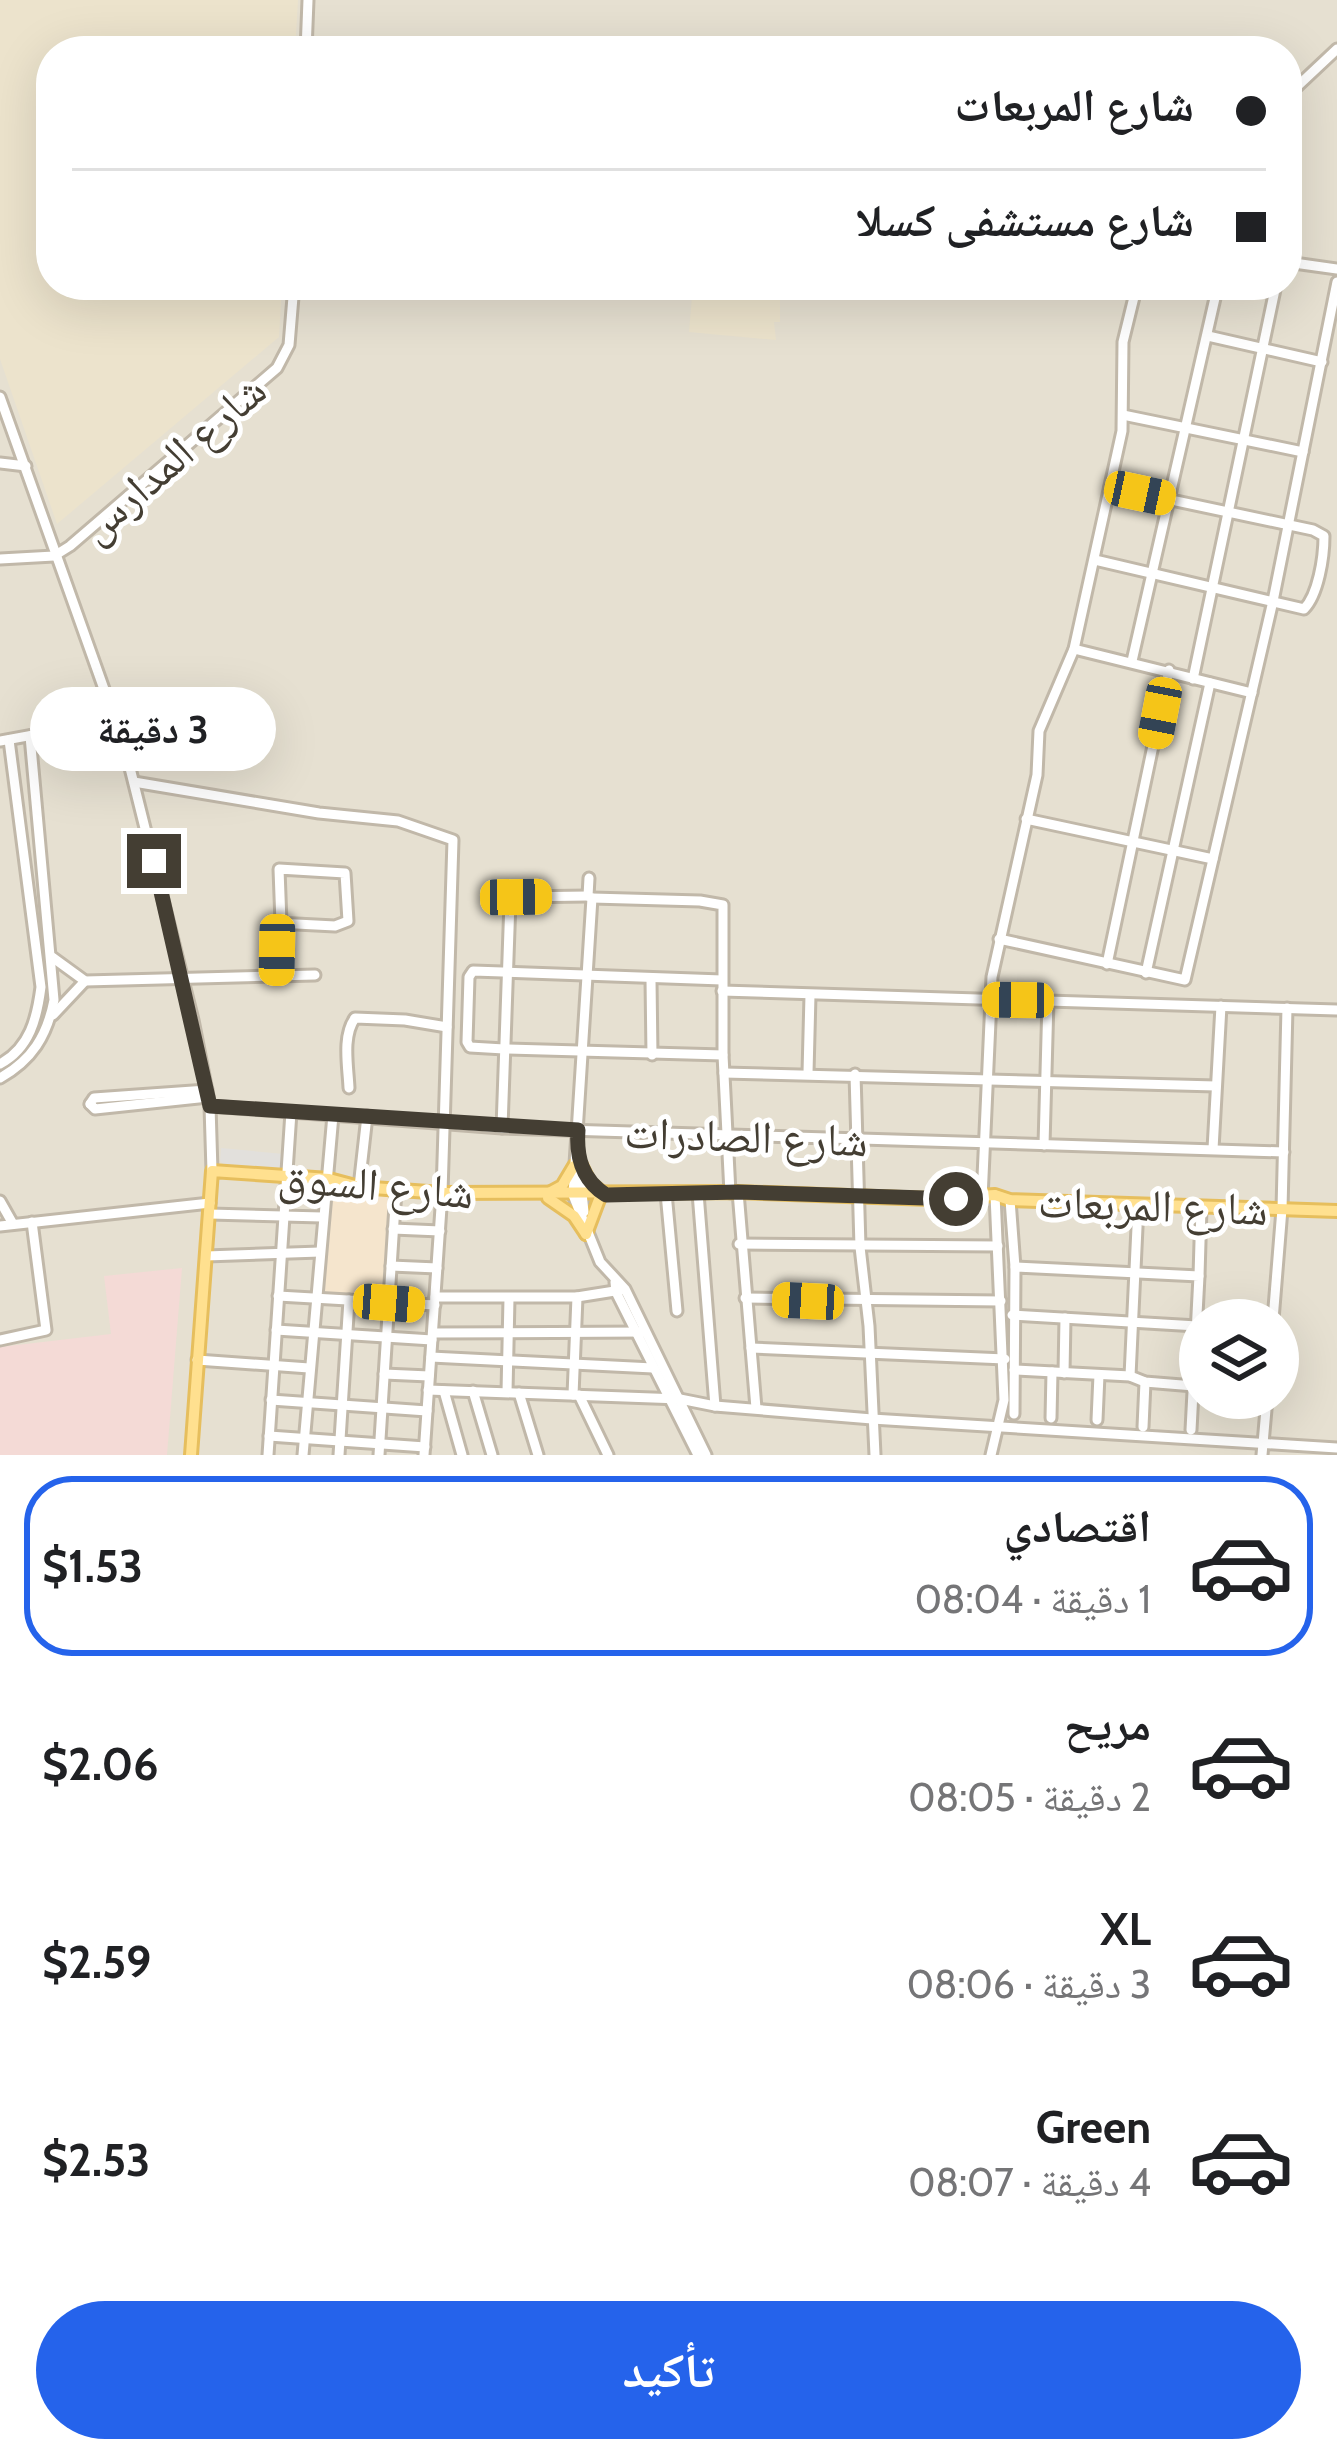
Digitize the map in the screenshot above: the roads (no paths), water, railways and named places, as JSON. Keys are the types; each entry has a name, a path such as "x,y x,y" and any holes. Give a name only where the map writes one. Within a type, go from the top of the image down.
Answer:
{"main road":[{"path":"539,1194 562,1186 577,1166 603,1194 585,1232"},
{"name":"شارع السوق","path":"212,1171 329,1179 396,1190 539,1194"},
{"path":"191,1455 212,1171"},
{"path":"539,1194 574,1216 585,1232"},
{"name":"شارع المربعات","path":"539,1194 988,1197 1138,1207 1337,1211"}],"street":[{"path":"307,36 308,0"},
{"path":"1302,82 1337,50"},
{"path":"1302,264 1337,269"},
{"path":"999,939 1185,980 1273,602 1337,282"},
{"name":"شارع المدارس","path":"54,556 277,368 289,345 293,300"},
{"path":"991,1455 999,1428 1005,1359 985,1143 988,1000 1037,775 1039,731 1074,649 1095,560 1123,415 1123,341 1133,300"},
{"path":"1132,662 1216,300"},
{"path":"1192,679 1273,300"},
{"path":"1208,335 1322,362"},
{"path":"0,397 134,782 184,978 208,1098 212,1171"},
{"path":"1123,415 1303,452"},
{"path":"0,464 26,466"},
{"path":"1095,560 1308,608 1324,547 1320,533 1110,487"},
{"path":"0,560 54,556"},
{"path":"1074,649 1252,692"},
{"path":"1108,964 1169,670"},
{"path":"1146,973 1210,683"},
{"path":"0,1064 30,1032 41,987 4,740 31,741 116,725"},
{"path":"31,741 52,956 50,1019"},
{"path":"134,782 319,813 398,821 451,837 454,844 442,1193 424,1451 269,1436"},
{"path":"15,794 33,793"},
{"path":"1025,819 1213,859"},
{"path":"279,869 345,873 348,921 334,926 277,923 281,923 279,869"},
{"path":"589,878 577,1146 585,1232 619,1288 702,1455"},
{"path":"502,1128 510,901 516,897 590,897 724,905 724,1073 756,1408"},
{"path":"276,976 277,923"},
{"path":"52,956 85,981 315,975"},
{"path":"723,1055 470,1047 466,1042 469,974 651,980 810,995 1337,1010"},
{"path":"651,980 652,1054"},
{"path":"0,1078 32,1055 50,1019 85,981"},
{"path":"808,1072 810,995"},
{"path":"1044,1145 1048,1000"},
{"path":"1214,1149 1221,1006"},
{"path":"1275,1299 1287,1008"},
{"path":"349,1088 348,1038 356,1018 447,1027"},
{"path":"724,1073 1216,1086"},
{"path":"855,1074 854,1139 875,1455"},
{"path":"94,1098 208,1098 95,1109 90,1104 94,1098"},
{"name":"شارع الصادرات","path":"208,1098 291,1112 502,1128 1284,1152"},
{"path":"268,1455 291,1112"},
{"path":"303,1455 333,1115"},
{"path":"359,1187 367,1116"},
{"path":"379,1449 396,1190"},
{"path":"666,1192 676,1311"},
{"path":"698,1192 715,1406"},
{"path":"0,1201 13,1224"},
{"path":"1010,1201 1017,1287 1012,1315 1014,1414"},
{"path":"1130,1376 1138,1207"},
{"path":"0,1226 210,1208 322,1216"},
{"path":"1198,1299 1201,1208"},
{"path":"0,1340 46,1330 32,1222"},
{"path":"393,1229 440,1231"},
{"path":"739,1244 998,1246"},
{"path":"206,1256 320,1252"},
{"path":"391,1266 437,1268"},
{"path":"1015,1267 1199,1276"},
{"path":"278,1296 389,1303 577,1297 619,1288"},
{"path":"577,1297 576,1395 608,1455"},
{"path":"509,1298 513,1392 538,1455"},
{"path":"745,1298 1001,1301"},
{"path":"339,1455 349,1300"},
{"path":"1012,1315 1179,1325"},
{"path":"1051,1418 1065,1318"},
{"path":"276,1330 386,1337 640,1332"},
{"path":"640,1332 653,1368 675,1398"},
{"path":"751,1348 1005,1359"},
{"path":"431,1357 653,1368"},
{"path":"197,1360 309,1368"},
{"path":"1014,1370 1130,1376 1179,1385"},
{"path":"384,1374 429,1376"},
{"path":"1097,1420 1100,1375"},
{"path":"1143,1427 1145,1382"},
{"path":"428,1390 675,1398 715,1406 1262,1449 1337,1448"},
{"path":"444,1391 462,1455"},
{"path":"472,1391 492,1455"},
{"path":"272,1400 427,1411"},
{"path":"1191,1430 1192,1419"},
{"path":"1262,1449 1265,1419"}]}
